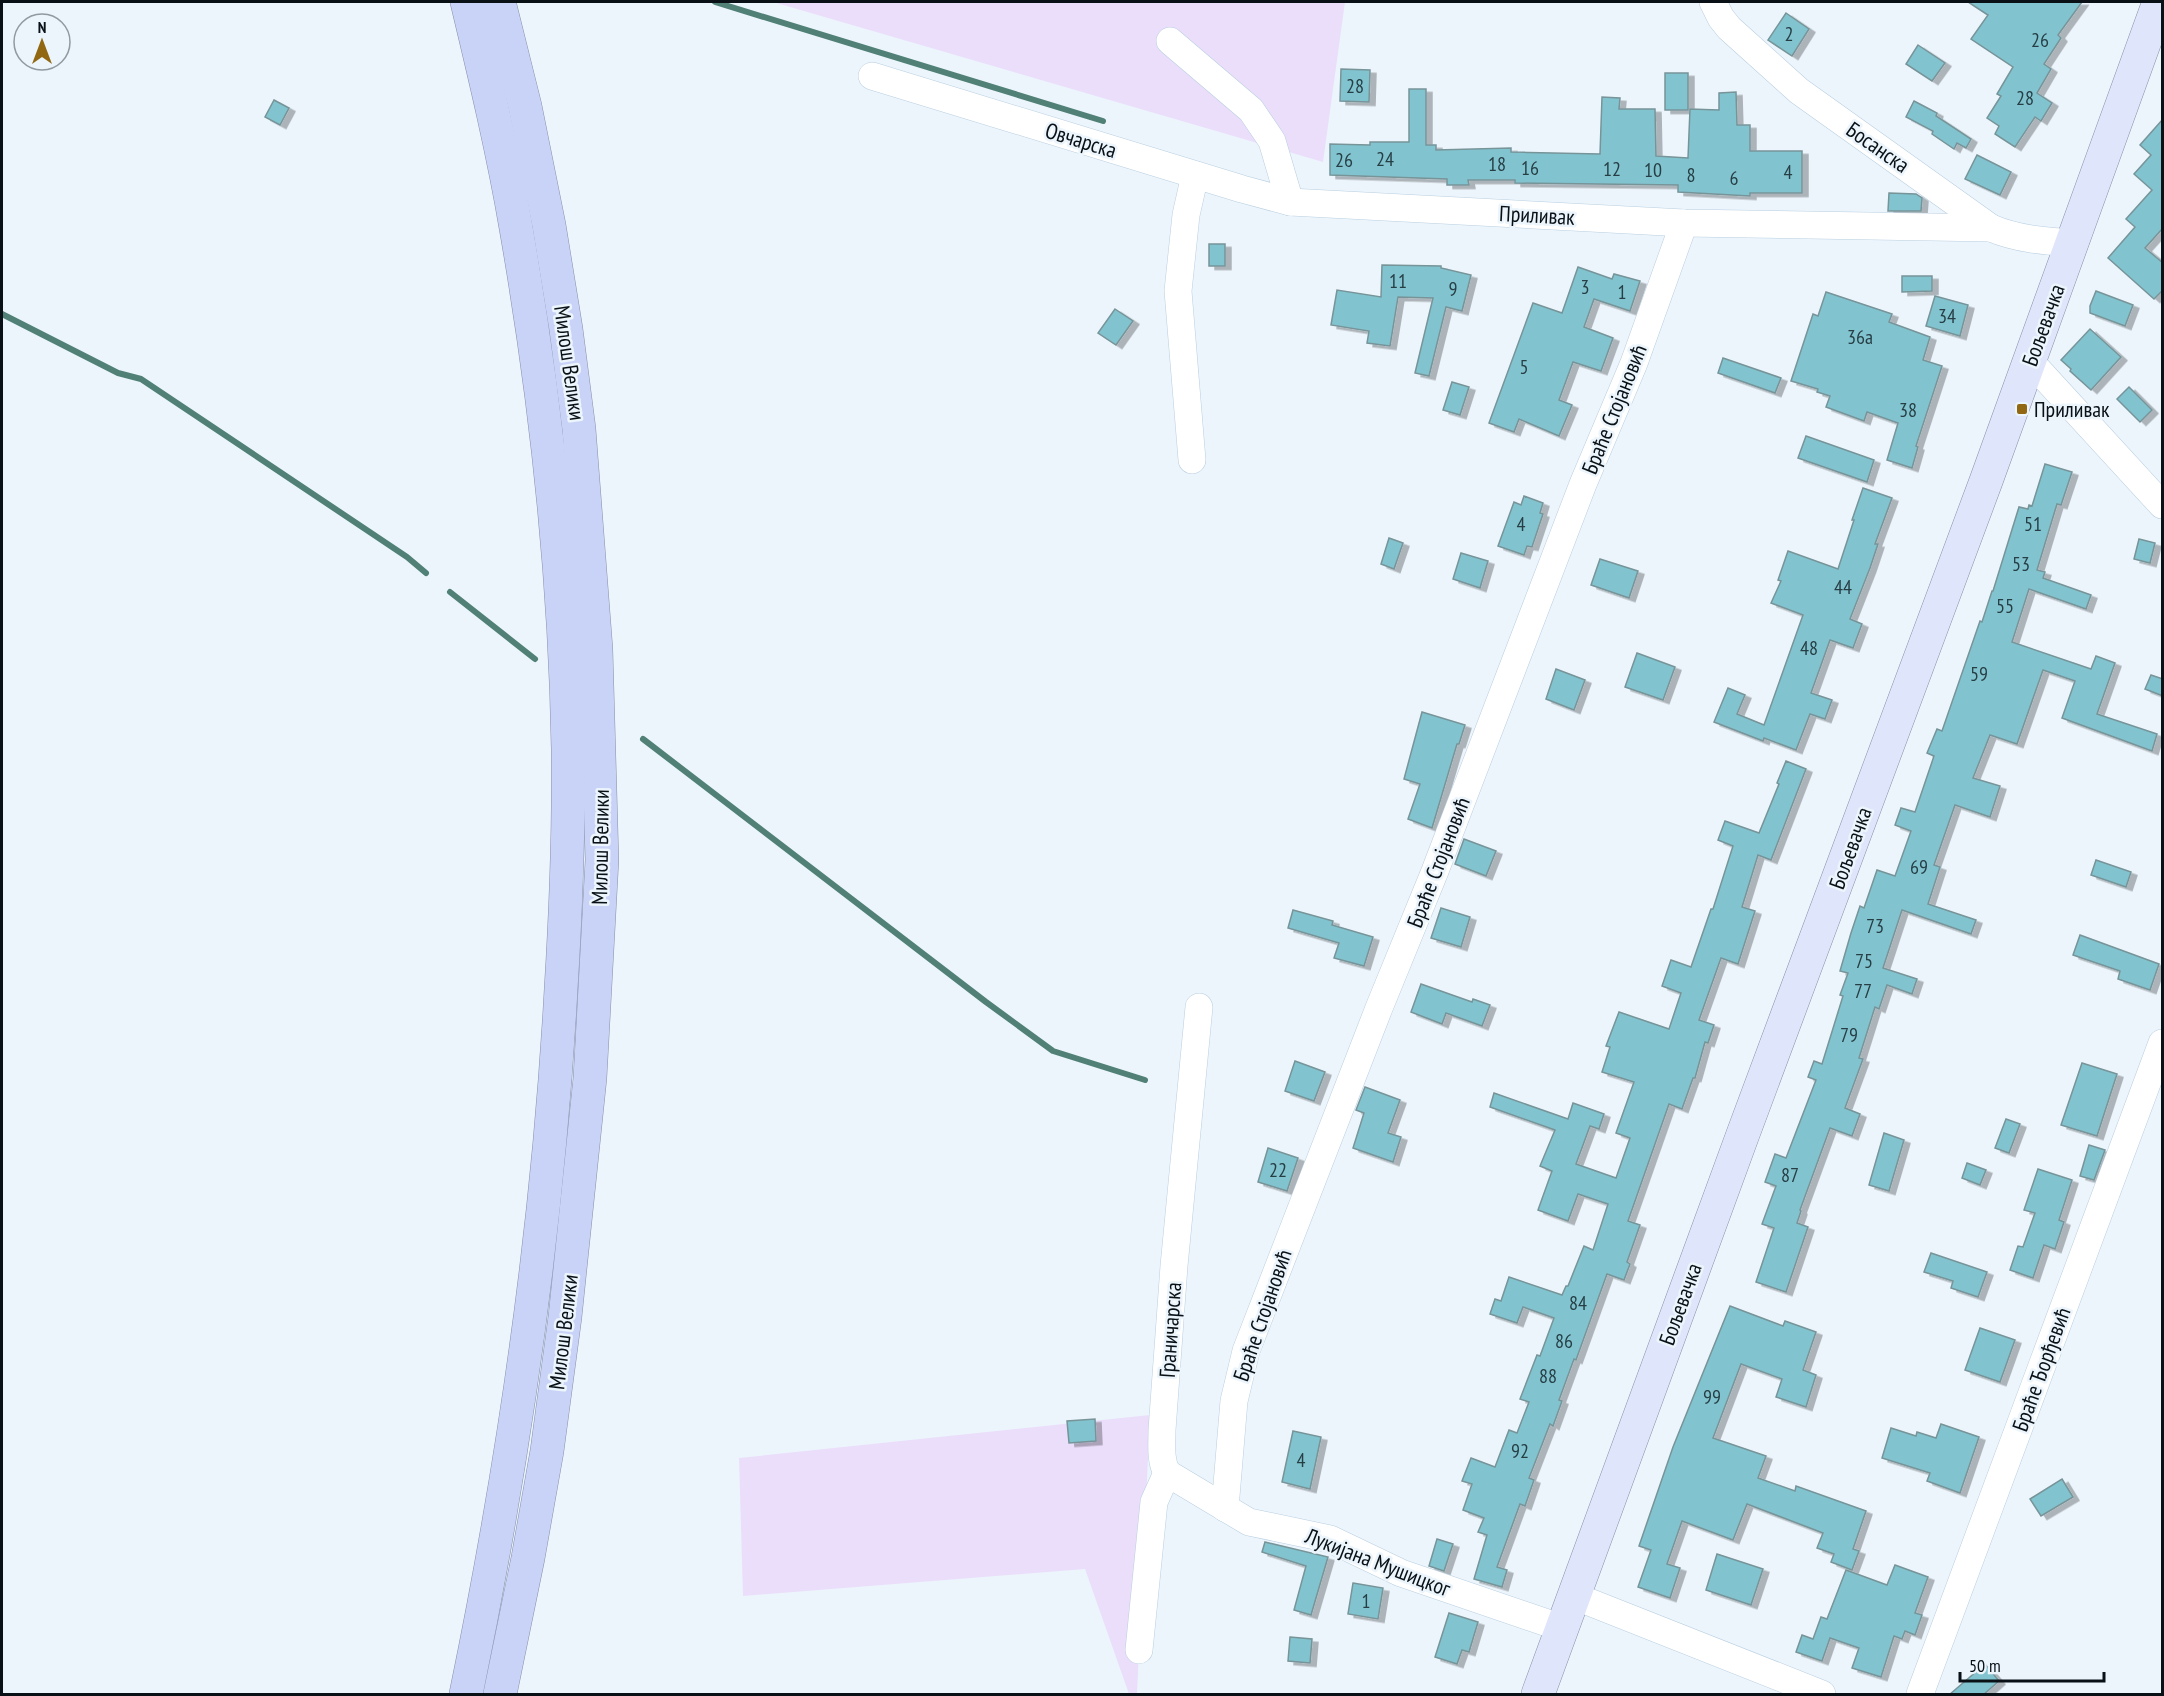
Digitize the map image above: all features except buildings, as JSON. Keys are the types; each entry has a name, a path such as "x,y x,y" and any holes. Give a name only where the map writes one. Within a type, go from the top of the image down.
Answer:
{"highway":[{"name":"Милош Велики","path":"466,1695 495,1552 532,1313 556,1076 568,858 568,748 564,647 546,430 516,226 493,110 467,2"},
{"name":"Милош Велики","path":"499,2 525,106 549,225 579,429 596,649 602,860 590,1078 565,1317 547,1451 500,1695"}],"main road":[{"name":"Бољевачка","path":"1538,1695 2030,361 2159,2"}],"street":[{"name":"Босанска","path":"1713,2 1729,28 1799,91 1991,228 2021,238 2072,243"},
{"path":"1170,41 1251,110 1272,141 1290,201"},
{"name":"Овчарска","path":"872,76 1195,175 1290,201"},
{"path":"1192,460 1178,291 1186,215 1195,175"},
{"name":"Приливак","path":"1290,201 1684,223 1991,228"},
{"name":"Браће Стојановић","path":"1226,1508 1234,1401 1246,1351 1379,1008 1435,871 1583,484 1634,363 1684,223"},
{"path":"2030,361 2163,505"},
{"name":"Граничарска","path":"1167,1473 1162,1451 1162,1430 1174,1266 1199,1007"},
{"name":"Браће Ђорђевић","path":"1920,1695 2163,1043"},
{"path":"1138,1650 1154,1502 1167,1473"},
{"name":"Лукијана Мушицког","path":"1167,1473 1249,1522 1330,1539 1401,1573 1562,1628"},
{"path":"1574,1596 1822,1695"}],"shaded area":[{"path":"773,2 1345,2 1323,162"},
{"path":"1150,1415 1137,1694 1129,1694 1085,1569 743,1596 739,1458"}],"waterway":[{"path":"715,2 1103,121"},
{"path":"2,314 118,373 141,379 407,557 426,573"},
{"path":"450,592 535,659"},
{"path":"643,739 1053,1051 1145,1080"}],"place":[{"name":"Приливак","path":"2022,409"}]}
